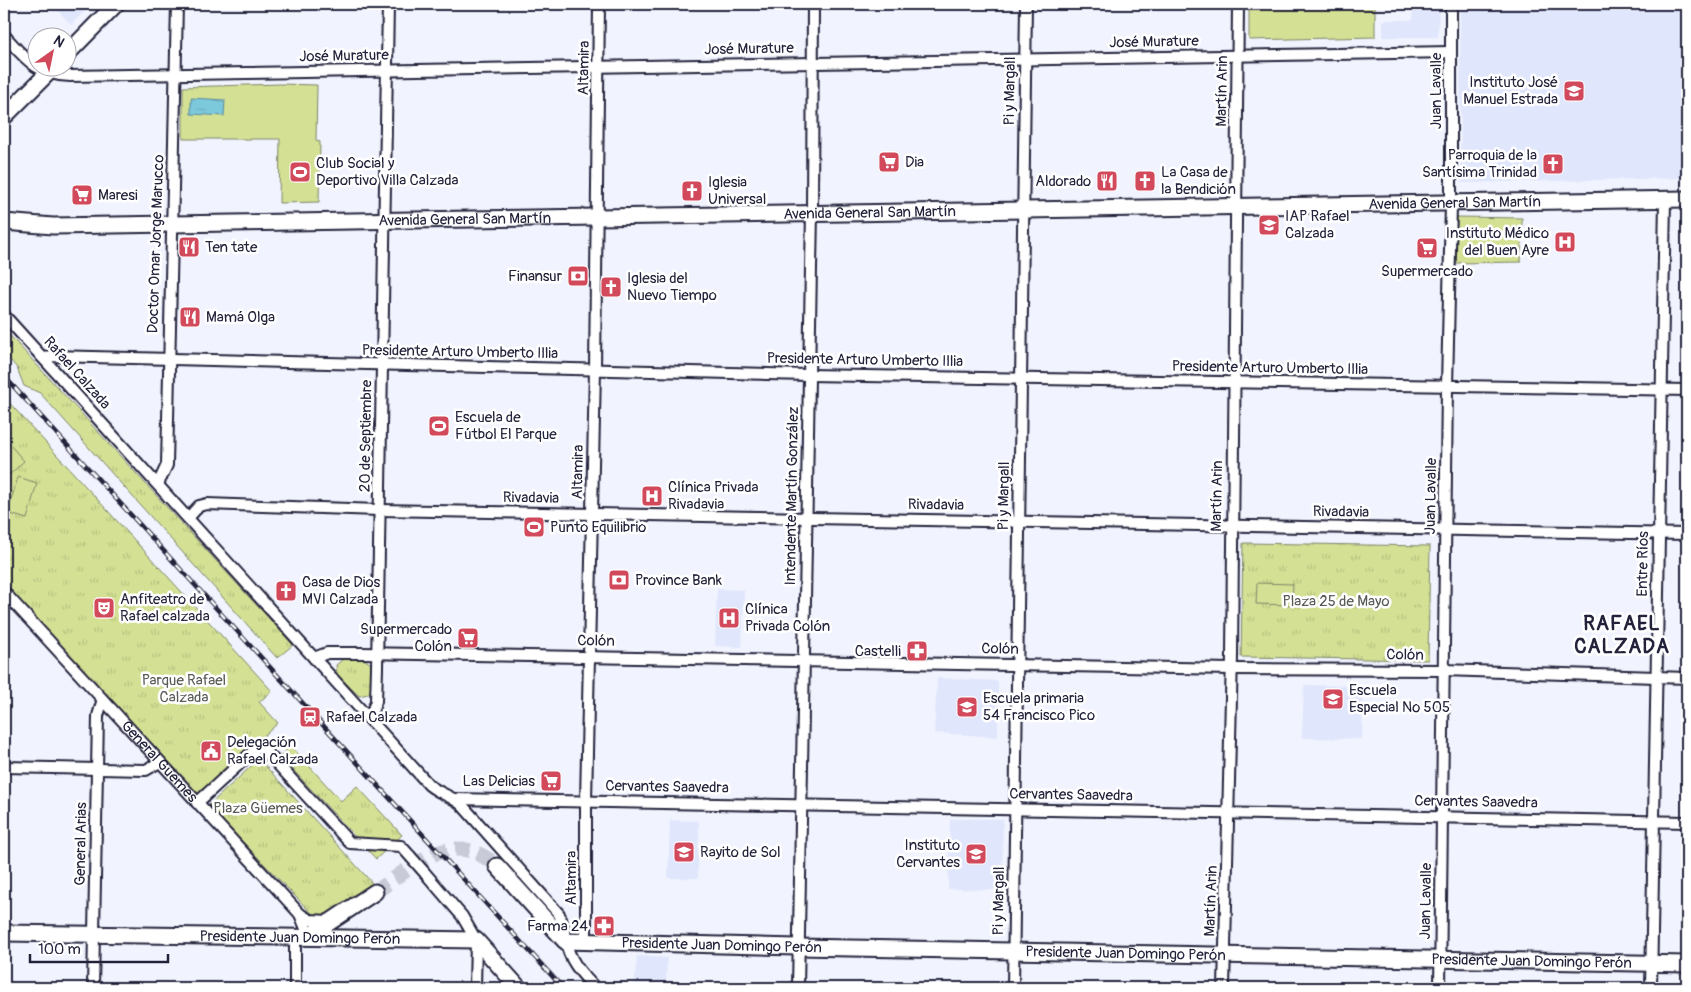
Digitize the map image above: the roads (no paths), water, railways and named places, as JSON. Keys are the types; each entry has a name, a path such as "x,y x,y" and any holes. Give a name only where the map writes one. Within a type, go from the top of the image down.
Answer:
{"main road":[{"path":"78,43 116,4"},
{"path":"4,117 42,78"},
{"name":"Avenida General San Martín","path":"4,231 53,226 1687,199"},
{"name":"Avenida General San Martín","path":"4,222 53,226"},
{"path":"497,866 566,941"},
{"path":"302,936 331,921 375,892"},
{"name":"Presidente Juan Domingo Perón","path":"4,933 476,940"},
{"path":"476,940 519,988"},
{"name":"Presidente Juan Domingo Perón","path":"566,941 1013,952 1440,958 1687,964"}],"street":[{"name":"Doctor Omar Jorge Marucco","path":"158,484 167,466 177,4"},
{"name":"20 de Septiembre","path":"370,718 376,701 378,653 388,4"},
{"name":"Altamira","path":"586,942 586,801 595,370 599,4"},
{"name":"Intendente Martín González","path":"798,988 812,212 813,4"},
{"name":"Pi y Margall","path":"1013,988 1026,4"},
{"name":"Martín Arin","path":"1224,988 1232,669 1238,4"},
{"name":"Juan Lavalle","path":"1440,988 1451,204 1451,4"},
{"path":"4,35 28,62"},
{"name":"José Murature","path":"78,76 1451,52"},
{"name":"Entre Ríos","path":"1651,988 1665,200"},
{"name":"Rafael Calzada","path":"4,315 429,785 438,792 455,799 559,914 571,958 595,988"},
{"name":"Presidente Arturo Umberto Illia","path":"42,357 808,375 1021,377 1234,383 1687,390"},
{"name":"Rivadavia","path":"189,518 199,506 207,504 379,510 1687,534"},
{"name":"General Güemes","path":"5,596 300,914 302,936"},
{"name":"Colón","path":"314,658 327,653 589,656 1232,669 1444,670 1687,678"},
{"name":"General Arias","path":"93,988 98,716 102,702"},
{"path":"197,803 260,745 350,843 401,846 410,856 462,916 476,940 476,988"},
{"path":"4,767 146,770 158,763"},
{"name":"Cervantes Saavedra","path":"455,799 1687,822"},
{"path":"300,914 321,922 331,921"},
{"path":"294,988 302,936"}],"water":[{"path":"191,98 225,100 224,116 191,114"}],"tunnel":[{"path":"375,892 419,862 434,854 449,850 464,850 480,855 497,866"}],"railway":[{"path":"4,376 563,988"}],"place":[{"name":"Instituto José Manuel Estrada","path":"1574,91"},
{"name":"Dia","path":"889,162"},
{"name":"Parroquia de la Santísima Trinidad","path":"1553,164"},
{"name":"Club Social y Deportivo Villa Calzada","path":"300,172"},
{"name":"Aldorado","path":"1107,181"},
{"name":"La Casa de la Bendición","path":"1145,181"},
{"name":"Iglesia Universal","path":"692,191"},
{"name":"Maresi","path":"82,195"},
{"name":"IAP Rafael Calzada","path":"1269,225"},
{"name":"Instituto Médico del Buen Ayre","path":"1565,242"},
{"name":"Ten tate","path":"189,247"},
{"name":"Supermercado","path":"1427,248"},
{"name":"Finansur","path":"578,276"},
{"name":"Iglesia del Nuevo Tiempo","path":"611,287"},
{"name":"Mamá Olga","path":"190,317"},
{"name":"Escuela de Fútbol El Parque","path":"439,426"},
{"name":"Clínica Privada Rivadavia","path":"652,496"},
{"name":"Punto Equilibrio","path":"534,527"},
{"name":"Province Bank","path":"619,580"},
{"name":"Casa de Dios MVI Calzada","path":"286,591"},
{"name":"Anfiteatro de Rafael calzada","path":"104,608"},
{"name":"Clínica Privada Colón","path":"729,618"},
{"name":"Supermercado Colón","path":"468,638"},
{"name":"Castelli","path":"917,651"},
{"name":"Escuela Especial Nº 505","path":"1333,699"},
{"name":"Escuela primaria 54 Francisco Pico","path":"967,707"},
{"name":"Rafael Calzada","path":"310,717"},
{"name":"Delegación Rafael Calzada","path":"211,751"},
{"name":"Las Delicias","path":"551,781"},
{"name":"Rayito de Sol","path":"684,852"},
{"name":"Instituto Cervantes","path":"976,854"},
{"name":"Farma 24","path":"604,926"}],"district":[{"name":"RAFAEL CALZADA","path":"1622,634"}],"park label":[{"name":"Plaza 25 de Mayo","path":"1336,601"},
{"name":"Parque Rafael Calzada","path":"184,688"},
{"name":"Plaza Güemes","path":"258,808"}]}
